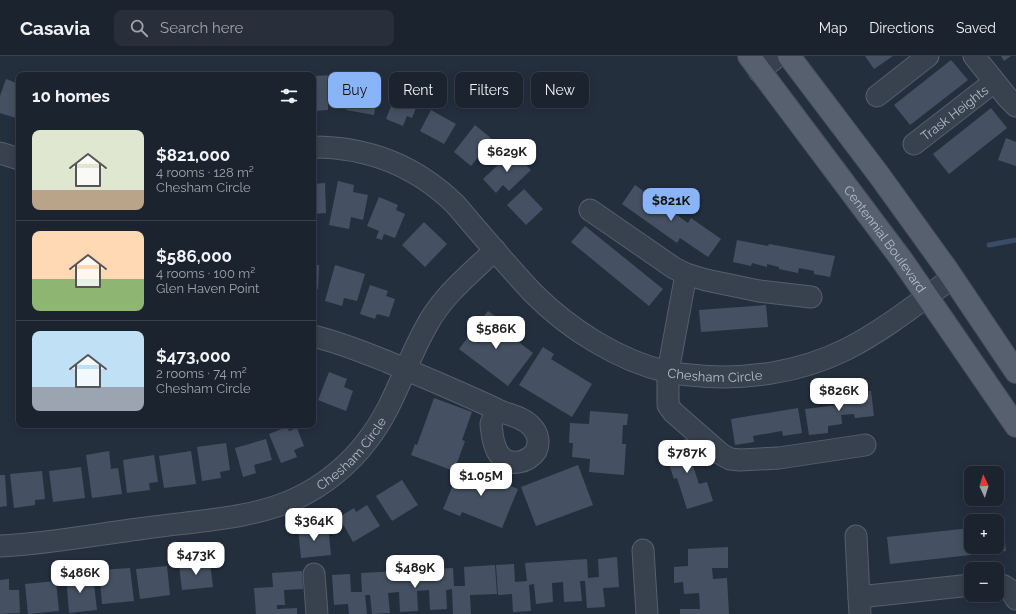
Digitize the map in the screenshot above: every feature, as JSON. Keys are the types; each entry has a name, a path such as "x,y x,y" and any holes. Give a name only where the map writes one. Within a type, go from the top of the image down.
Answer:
{"main road":[{"path":"789,56 879,175 949,273 1016,372"},
{"name":"Centennial Boulevard","path":"754,64 902,260 1016,426"}],"street":[{"path":"754,64 778,56"},
{"path":"877,96 928,56"},
{"path":"974,56 994,82 1016,106"},
{"name":"Trask Heights","path":"914,144 994,82"},
{"name":"Chesham Circle","path":"316,147 345,148 365,152 406,168 422,178 437,188 455,205 533,293 572,327 617,353 668,372 702,376 730,377 760,375 818,361 875,333 927,297 949,273"},
{"path":"0,153 16,158"},
{"path":"590,210 674,268 686,274 706,280 759,291 811,297"},
{"name":"Chesham Circle","path":"0,546 43,543 235,516 257,512 297,498 336,473 367,442 389,406 416,346 437,308 451,292 495,250"},
{"path":"686,274 668,372 668,405 672,412 721,454 740,460 779,458 865,445"},
{"path":"316,337 347,345 498,410"},
{"path":"856,536 860,606 964,586"},
{"path":"643,550 647,614"},
{"path":"314,574 317,614"},
{"path":"1004,586 1010,590 1016,600"}],"building":[{"path":"865,56 893,56 874,69"},
{"path":"1001,56 1011,56 1004,61"},
{"path":"951,60 968,80 910,125 894,105"},
{"path":"328,75 328,110 316,111 316,76"},
{"path":"6,79 16,83 16,118 0,113 0,96"},
{"path":"346,108 375,108 374,115 346,110"},
{"path":"390,108 416,108 412,118 407,116 403,126 386,119"},
{"path":"991,108 1007,128 949,174 933,154"},
{"path":"431,110 456,124 444,144 420,131"},
{"path":"475,125 492,139 471,166 454,152"},
{"path":"1006,138 1016,142 1016,166 998,160"},
{"path":"513,151 531,170 509,191 503,185 496,193 483,179"},
{"path":"338,181 354,185 353,192 368,195 363,220 351,217 349,229 329,225"},
{"path":"325,183 326,213 316,214 316,184"},
{"path":"635,185 688,223 691,218 721,239 708,257 680,238 677,243 622,204"},
{"path":"524,189 543,209 526,225 507,205"},
{"path":"379,197 398,205 396,210 405,214 395,238 384,234 382,240 376,238 379,231 367,226"},
{"path":"424,222 447,244 425,267 402,245"},
{"path":"585,226 663,289 649,306 571,242"},
{"path":"737,240 768,246 769,244 835,256 830,277 814,274 814,271 799,268 798,273 779,269 779,267 767,264 767,267 752,263 751,266 733,262"},
{"path":"316,265 319,265 318,289 316,289"},
{"path":"335,265 365,274 357,301 344,298 342,306 325,301"},
{"path":"370,285 388,291 386,296 395,299 389,317 377,314 375,319 360,314"},
{"path":"766,305 768,327 701,332 699,310"},
{"path":"488,311 498,318 494,323 533,353 508,386 459,349"},
{"path":"543,347 554,354 551,359 592,384 572,417 519,385"},
{"path":"329,372 347,379 344,387 353,391 346,411 318,400"},
{"path":"871,391 874,416 855,418 854,414 841,415 842,424 828,426 828,433 809,435 805,409 837,405 836,395"},
{"path":"434,398 472,412 462,440 465,441 454,471 411,455 415,444 417,445"},
{"path":"798,408 802,433 783,436 782,431 753,436 754,442 735,445 731,419"},
{"path":"590,411 628,414 627,425 623,425 622,444 626,444 624,475 589,472 590,459 572,457 573,443 569,443 570,423 589,424"},
{"path":"284,428 288,428 289,431 297,428 304,446 294,450 297,457 281,463 269,434"},
{"path":"689,438 695,456 690,457 699,484 707,482 713,501 687,509 677,478 674,479 663,446"},
{"path":"266,439 272,460 254,465 256,473 243,477 235,448"},
{"path":"226,443 230,470 220,472 221,478 202,481 197,447"},
{"path":"109,451 111,469 118,468 122,494 92,498 86,455"},
{"path":"191,451 196,484 164,488 159,456"},
{"path":"154,455 158,482 149,483 150,490 127,493 123,460"},
{"path":"578,465 593,505 536,526 521,487"},
{"path":"461,466 518,489 502,528 462,512 460,516 443,509"},
{"path":"81,467 85,498 53,502 49,471"},
{"path":"42,471 45,499 35,500 35,505 14,508 10,474"},
{"path":"0,475 5,475 7,506 0,507"},
{"path":"402,480 418,505 392,521 376,496"},
{"path":"367,505 380,526 353,542 339,517 354,508 356,512"},
{"path":"328,525 331,555 301,558 298,528"},
{"path":"964,529 964,554 979,554 890,564 887,537"},
{"path":"1004,534 1006,551 1004,551"},
{"path":"728,547 728,568 712,568 713,579 727,578 729,614 680,614 680,609 700,609 699,593 684,594 683,582 674,583 674,567 688,566 688,549"},
{"path":"617,557 619,587 603,588 605,607 587,608 585,581 580,581 582,601 564,602 563,582 552,583 553,602 536,604 534,584 529,585 531,611 513,612 512,594 498,595 496,565 514,564 515,582 527,581 525,563 587,559 588,578 599,577 598,559"},
{"path":"210,562 213,587 182,590 179,565"},
{"path":"495,565 497,594 470,595 471,614 453,614 452,589 446,590 447,609 430,610 429,590 417,591 418,611 400,612 399,592 388,593 390,613 372,614 370,595 365,595 367,614 349,614 348,604 334,605 332,575 350,574 351,592 362,592 361,573 453,568 454,586 465,586 464,567"},
{"path":"167,566 170,595 140,599 136,569"},
{"path":"130,568 134,601 102,604 99,570"},
{"path":"302,571 303,589 284,590 285,605 277,605 277,609 297,608 297,614 256,614 254,588 273,587 272,573"},
{"path":"84,573 85,585 94,584 97,610 69,613 66,575"},
{"path":"9,579 9,590 19,590 20,613 0,614 0,580"},
{"path":"56,581 59,611 28,614 25,584"}],"waterway":[{"path":"989,245 1016,240"}]}
